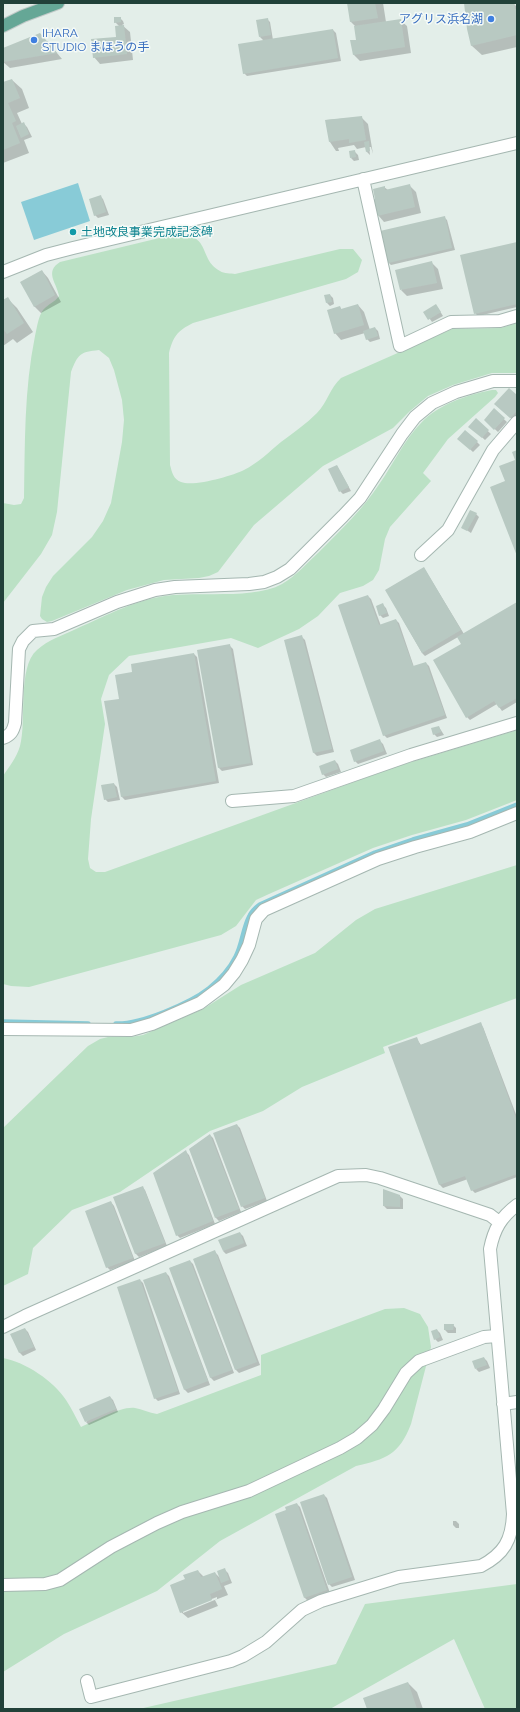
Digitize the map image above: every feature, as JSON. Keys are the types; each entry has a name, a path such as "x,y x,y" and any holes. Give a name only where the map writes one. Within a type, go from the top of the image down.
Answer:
{"main road":[{"path":"3,26 23,16 58,3"}],"street":[{"path":"3,272 40,257 66,249 517,143"},
{"path":"363,179 400,346 451,322 500,321 517,316"},
{"path":"3,738 10,735 14,730 19,649 23,640 33,631 54,630 117,602 160,589 249,584 264,582 277,577 290,569 344,516 360,498 402,434 415,417 432,403 456,392 493,381 517,381"},
{"path":"421,555 448,530 493,450 517,422"},
{"path":"232,801 294,796 418,752 517,723"},
{"path":"3,1029 130,1030 152,1024 200,1003 224,985 242,960 256,919 264,910 378,859 470,832 517,813"},
{"path":"3,1327 338,1176 352,1174 380,1178 490,1215 499,1222"},
{"path":"87,1682 91,1697 231,1661 255,1650 298,1614 316,1603 399,1577 468,1569 480,1566 492,1560 502,1551 509,1540 513,1527 513,1514 490,1249 492,1236 499,1222 517,1205"},
{"path":"3,1585 45,1584 60,1580 111,1547 157,1523 182,1512 249,1491 340,1448 357,1438 372,1425 384,1409 406,1373 419,1361 484,1337 497,1336"},
{"path":"503,1404 517,1402"}],"green space":[{"path":"176,234 187,235 195,238 200,243 213,266 225,273 235,274 340,249 353,249 362,260 358,272 346,279 193,323 176,335 169,353 170,465 172,473 178,481 187,483 203,482 244,470 304,425 317,413 334,386 341,378 452,329 501,328 517,323 517,373 492,373 453,385 428,396 393,428 323,466 254,525 218,572 199,578 164,580 127,590 47,622 40,616 42,597 46,587 53,576 92,537 103,521 111,503 122,442 124,420 122,400 114,370 109,358 99,350 80,355 71,372 57,512 52,535 41,554 3,603 3,503 14,505 21,504 24,498 26,417 31,356 40,316 43,310 59,296 52,274 53,270 60,262"},
{"path":"496,390 498,393 495,397 448,439 423,473 431,481 390,527 385,539 379,570 373,580 363,586 340,593 318,616 299,629 258,648 231,638 129,656 109,675 101,699 105,724 91,819 88,859 90,868 96,872 105,872 398,766 517,730 517,800 466,820 412,835 373,848 269,894 256,900 236,926 221,935 29,987 3,984 3,776 19,750 22,735 27,669 31,658 37,650 46,643 136,603 173,595 258,592 271,589 282,584 301,569 359,510 380,483 409,437 428,416 454,401"},
{"path":"517,865 517,998 383,1047 385,1053 302,1087 263,1111 210,1131 120,1192 72,1210 33,1248 28,1274 3,1286 3,1128 88,1046 100,1039 108,1037 131,1037 143,1035 203,1009 241,985 315,953 356,920 375,909"},
{"path":"404,1308 420,1314 428,1327 431,1347 411,1424 402,1443 396,1449 390,1454 376,1461 356,1466 220,1541 157,1591 64,1634 3,1672 3,1358 12,1360 29,1368 47,1379 66,1400 81,1427 123,1409 135,1408 157,1414 261,1375 261,1355 385,1309"},
{"path":"517,1584 517,1709 485,1709 454,1639 330,1709 139,1709 336,1664 365,1604"}],"water":[{"path":"78,183 90,221 34,240 21,202"}],"building":[{"path":"347,3 375,3 378,18 350,22"},
{"name":"アグリス浜名湖","path":"464,3 514,3 515,9 517,9 517,35 471,46 467,29"},
{"path":"114,17 121,17 121,22 114,23"},
{"path":"268,18 271,35 259,37 256,20"},
{"path":"401,19 405,47 353,55 350,40 356,40 354,26"},
{"path":"124,25 127,54 93,58 91,39 116,37 115,26"},
{"path":"333,29 338,58 243,74 238,44"},
{"name":"IHARA STUDIO まほうの手","path":"40,33 57,53 3,62 3,48"},
{"path":"12,79 20,98 8,103 16,121 12,123 20,143 3,150 3,82"},
{"path":"362,116 366,140 349,143 349,139 329,142 325,120"},
{"path":"24,122 29,134 21,138 16,126"},
{"path":"369,141 370,151 366,152 364,142"},
{"path":"355,150 356,157 350,158 349,151"},
{"path":"410,184 415,207 377,216 373,200 375,199 373,189 385,186 385,190"},
{"path":"101,195 106,212 94,216 89,199"},
{"path":"445,216 452,248 388,263 380,231"},
{"path":"517,242 517,304 474,314 460,255"},
{"path":"432,261 437,283 400,290 395,270"},
{"path":"42,270 55,295 34,307 20,282"},
{"path":"330,294 332,302 326,303 324,295"},
{"path":"8,297 24,323 7,334 3,330 3,300"},
{"path":"358,304 364,325 334,334 327,310 340,306 341,309"},
{"path":"436,304 441,312 428,320 423,312"},
{"path":"375,327 378,336 366,340 363,331"},
{"path":"509,388 517,395 517,411 510,418 494,404"},
{"path":"494,408 505,418 494,430 484,420"},
{"path":"476,418 489,430 482,438 468,427"},
{"path":"465,430 478,441 470,450 457,439"},
{"path":"517,450 517,556 490,487 505,481 499,466 515,460 512,452"},
{"path":"337,465 349,487 339,492 328,469"},
{"path":"470,510 477,513 467,531 461,528"},
{"path":"424,567 461,630 422,653 385,590"},
{"path":"368,595 379,625 396,619 413,666 426,662 445,715 383,736 338,605"},
{"path":"517,602 517,698 499,708 494,701 466,718 433,660 461,644 457,637"},
{"path":"383,603 387,613 379,616 376,606"},
{"path":"302,635 332,749 313,753 284,640"},
{"path":"230,644 251,763 218,768 197,650"},
{"path":"194,653 216,781 121,797 104,701 119,699 115,675 132,672 131,664"},
{"path":"439,726 441,732 433,735 431,728"},
{"path":"380,739 384,751 354,762 350,750"},
{"path":"335,760 338,769 322,775 319,766"},
{"path":"114,783 117,797 104,800 101,785"},
{"path":"481,1022 517,1121 517,1174 471,1191 465,1176 439,1185 388,1047 417,1037 420,1045"},
{"path":"237,1124 265,1198 241,1207 213,1133"},
{"path":"210,1134 239,1209 215,1218 189,1149"},
{"path":"186,1150 213,1221 176,1236 153,1173"},
{"path":"143,1186 165,1243 135,1254 113,1197"},
{"path":"383,1189 400,1195 400,1207 383,1206"},
{"path":"111,1201 133,1258 106,1268 85,1211"},
{"path":"240,1232 244,1243 223,1251 218,1240"},
{"path":"215,1250 257,1362 235,1370 193,1259"},
{"path":"190,1260 232,1370 210,1378 169,1268"},
{"path":"166,1272 208,1381 184,1390 143,1280"},
{"path":"140,1279 178,1391 154,1399 117,1287"},
{"path":"444,1324 454,1324 453,1330 444,1330"},
{"path":"25,1328 34,1347 19,1353 10,1334"},
{"path":"437,1329 440,1337 434,1340 431,1331"},
{"path":"484,1357 487,1365 475,1369 472,1361"},
{"path":"110,1396 116,1409 85,1422 79,1409"},
{"path":"324,1494 352,1577 328,1585 300,1502"},
{"path":"297,1503 327,1590 304,1598 275,1514 286,1510 285,1507"},
{"path":"225,1568 229,1580 221,1583 217,1571"},
{"path":"198,1570 201,1577 215,1572 222,1589 210,1594 212,1600 180,1613 170,1585 185,1579 183,1575"},
{"path":"408,1682 417,1709 367,1709 363,1698"}],"waterway":[{"path":"116,1024 138,1021 178,1007 209,989 231,966 240,947 248,921 252,913 260,905 375,853 413,840 467,825 517,805"},
{"path":"3,1022 88,1024"}],"place":[{"name":"アグリス浜名湖","path":"491,19"},
{"name":"IHARA STUDIO まほうの手","path":"34,40"},
{"name":"土地改良事業完成記念碑","path":"73,232"}]}
